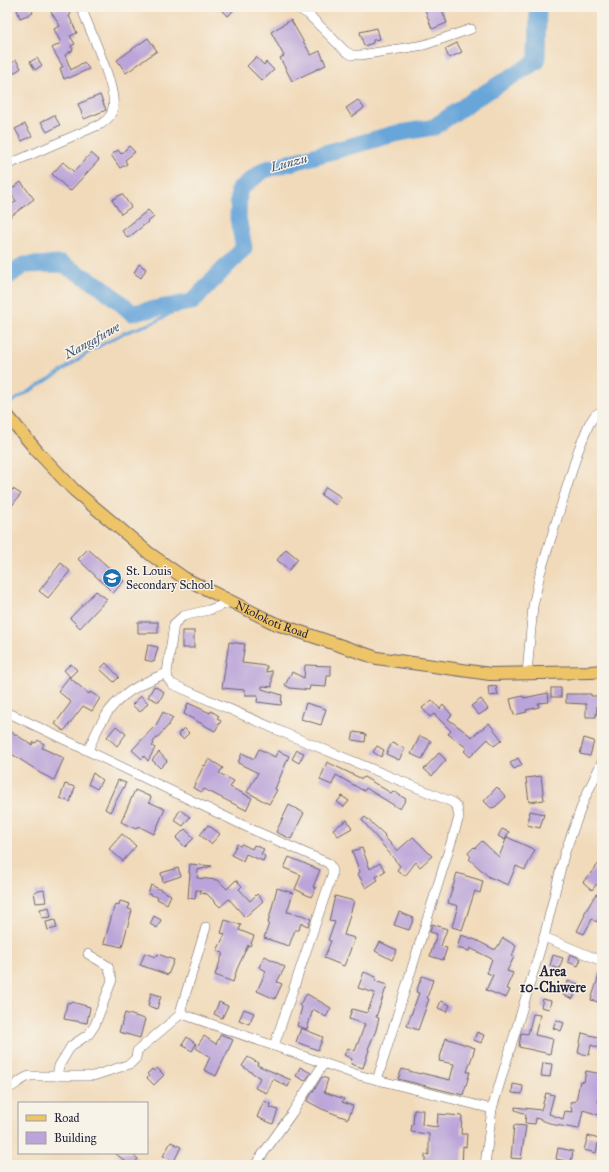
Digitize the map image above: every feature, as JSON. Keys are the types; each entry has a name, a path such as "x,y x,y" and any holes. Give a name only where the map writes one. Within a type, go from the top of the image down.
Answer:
{"main road":[{"name":"Nkolokoti Road","path":"7,415 37,451 74,490 150,554 184,578 274,623 377,658 490,674 602,671"}],"street":[{"path":"7,165 102,124 108,120 111,115 114,100 111,84 81,7"},
{"path":"296,7 308,14 345,51 352,55 424,45 471,29"},
{"path":"528,673 534,606 540,574 578,451 589,424 595,415 602,411"},
{"path":"230,602 209,610 183,616 174,624 167,673 168,679 172,684 289,735 452,802 457,807 459,817 377,1080"},
{"path":"88,750 103,718 119,700 129,691 144,682 167,673"},
{"path":"7,714 13,714 251,829 328,862 332,868 332,875 274,1046"},
{"path":"485,1165 492,1109 544,937 570,837 584,800 602,762"},
{"path":"182,1013 181,1009 206,927"},
{"path":"544,937 602,961"},
{"path":"57,1076 59,1066 71,1046 89,1034 95,1025 112,980 108,966 88,954"},
{"path":"182,1013 274,1046 377,1080 492,1109"},
{"path":"7,1089 15,1086 23,1078 30,1076 93,1076 130,1064 136,1058 138,1051 182,1013"},
{"path":"255,1165 292,1114 324,1063"}],"building":[{"path":"16,7 30,7 33,13 20,18"},
{"path":"58,7 66,7 71,14 69,16 77,33 70,36 75,44 71,46 73,50 65,55 71,70 84,62 89,69 64,79 60,68 63,67 52,48 61,43 54,29 60,26 51,12"},
{"path":"219,7 237,7 228,16"},
{"path":"424,7 441,7 447,23 432,29"},
{"path":"291,20 311,55 320,51 326,65 292,81 280,58 284,56 271,32"},
{"path":"377,28 380,39 373,40 373,43 364,46 360,32"},
{"path":"148,38 157,51 126,73 117,60"},
{"path":"457,43 462,52 449,58 445,49"},
{"path":"256,57 264,65 266,62 274,70 262,81 247,66"},
{"path":"37,58 42,65 35,70 30,62"},
{"path":"16,60 21,68 14,73 8,66"},
{"path":"100,95 106,110 84,119 78,104"},
{"path":"358,100 364,108 352,117 346,108"},
{"path":"54,115 60,125 47,132 41,122"},
{"path":"25,124 32,136 22,141 15,129"},
{"path":"129,146 135,152 125,160 127,164 120,168 111,155 118,150 121,154"},
{"path":"91,153 99,160 70,191 52,174 63,162 74,172"},
{"path":"21,182 34,199 7,219 7,208 16,201 9,191"},
{"path":"122,194 131,207 121,214 112,200"},
{"path":"148,210 154,217 128,238 122,231"},
{"path":"139,264 146,269 141,278 134,273"},
{"path":"326,487 341,497 336,505 321,495"},
{"path":"13,489 21,494 7,512 7,497"},
{"path":"88,549 124,581 113,593 78,559"},
{"path":"286,549 298,559 289,570 277,560"},
{"path":"61,563 70,571 48,598 39,591"},
{"path":"96,591 107,599 80,628 70,618"},
{"path":"138,622 158,622 158,633 138,633"},
{"path":"182,631 194,631 194,648 182,648"},
{"path":"229,642 245,644 242,663 267,666 266,672 272,671 272,687 262,686 262,689 282,695 281,705 257,702 258,695 245,695 245,690 222,688"},
{"path":"148,645 158,647 154,662 145,660"},
{"path":"106,663 119,677 114,682 100,669"},
{"path":"71,664 77,670 70,677 64,670"},
{"path":"305,665 331,666 331,676 327,676 326,687 310,686 309,690 290,688 285,685 292,672 304,678"},
{"path":"69,677 89,694 90,692 100,698 92,711 83,706 64,731 55,724 71,702 58,691"},
{"path":"154,686 164,692 159,702 148,697"},
{"path":"496,686 498,695 489,696 488,687"},
{"path":"551,688 561,688 561,697 551,697"},
{"path":"548,693 549,702 538,703 539,707 514,715 510,699"},
{"path":"566,694 591,694 591,696 602,696 602,704 597,704 596,717 586,717 586,704 566,703"},
{"path":"141,696 148,703 140,712 132,705"},
{"path":"481,699 488,709 479,715 471,706"},
{"path":"432,700 440,709 443,705 452,715 448,719 472,737 489,723 502,740 494,746 488,739 470,757 464,751 467,748 448,734 451,731 434,714 430,717 422,708"},
{"path":"188,703 210,713 211,711 219,716 217,718 221,721 215,731 184,714"},
{"path":"306,703 326,709 321,725 301,719"},
{"path":"163,712 173,718 168,726 153,742 154,744 152,746 155,748 148,761 144,756 142,759 132,750 156,725"},
{"path":"116,726 126,734 117,746 107,737"},
{"path":"184,728 189,733 183,739 178,734"},
{"path":"7,729 32,745 38,740 44,744 42,748 64,758 54,780 38,772 7,751"},
{"path":"354,732 366,734 365,742 352,740"},
{"path":"420,736 431,741 422,759 411,754"},
{"path":"584,738 594,741 590,756 580,754"},
{"path":"392,743 405,749 399,760 386,754"},
{"path":"377,746 384,750 381,757 373,752"},
{"path":"259,749 275,757 278,751 289,756 275,789 277,790 269,804 247,792 258,773 238,763 242,753 254,759"},
{"path":"297,750 304,753 299,763 292,759"},
{"path":"159,752 167,761 160,768 152,760"},
{"path":"439,753 446,760 432,776 424,769"},
{"path":"518,758 522,765 514,769 510,763"},
{"path":"209,759 223,768 219,773 234,781 230,787 252,798 246,810 204,789 202,792 193,788 204,765 205,766"},
{"path":"327,762 362,779 364,777 391,793 393,791 406,799 400,809 366,788 364,791 336,775 332,785 320,780"},
{"path":"93,773 102,780 97,789 88,784"},
{"path":"541,776 544,800 529,802 526,778"},
{"path":"118,780 126,783 110,812 105,809"},
{"path":"65,784 75,787 70,802 60,798"},
{"path":"497,787 506,797 495,807 491,808 484,801"},
{"path":"135,790 151,797 149,802 165,809 154,834 138,826 136,829 121,822"},
{"path":"342,796 349,801 344,807 337,802"},
{"path":"289,805 304,813 291,839 276,832"},
{"path":"180,810 190,817 183,826 174,820"},
{"path":"530,811 544,814 540,828 527,825"},
{"path":"365,817 385,835 384,836 397,851 413,837 432,856 420,867 416,862 405,876 397,870 400,866 362,820"},
{"path":"347,820 352,828 338,836 333,829"},
{"path":"208,825 220,834 211,844 200,835"},
{"path":"185,829 194,838 185,847 176,838"},
{"path":"502,829 509,832 505,840 498,836"},
{"path":"122,834 136,846 123,861 109,849"},
{"path":"507,837 535,850 525,870 516,866 508,885 489,877 469,859 471,857 468,853 482,841 499,857"},
{"path":"237,844 240,846 242,844 252,849 254,845 264,849 261,854 265,856 263,861 246,854 243,861 231,855"},
{"path":"362,848 370,869 380,863 385,871 376,877 378,880 366,888 358,874 360,872 352,851"},
{"path":"289,857 320,870 313,887 316,888 311,897 295,889 301,875 284,868"},
{"path":"602,860 602,878 592,890 583,882"},
{"path":"190,864 212,866 198,870 197,878 218,880 227,889 236,880 242,886 239,889 250,901 257,894 263,901 245,917 229,899 220,907 207,894 200,893 201,890 196,890 195,899 188,898"},
{"path":"178,868 181,876 163,882 161,873"},
{"path":"457,873 483,881 480,893 475,891 462,930 452,927 458,906 448,903"},
{"path":"151,885 171,895 167,904 157,899 158,897 148,894"},
{"path":"277,888 293,893 287,912 302,915 311,919 308,926 301,923 299,930 295,930 289,946 264,938"},
{"path":"44,890 46,902 36,903 34,892"},
{"path":"596,894 602,898 602,913 596,922 592,919 584,934 577,931 585,915 584,914"},
{"path":"335,896 354,901 344,935 355,938 344,966 324,958 331,941 328,940 335,922 329,921"},
{"path":"120,901 130,904 128,909 132,910 122,947 104,943 115,904 119,905"},
{"path":"49,907 51,917 42,918 40,909"},
{"path":"399,912 414,918 409,930 394,925"},
{"path":"154,916 161,920 157,928 150,924"},
{"path":"55,920 57,928 48,930 46,922"},
{"path":"225,920 241,925 239,930 254,936 250,946 248,945 237,969 233,982 215,975 223,953 217,951 225,934 221,933"},
{"path":"432,924 447,929 441,946 447,948 443,960 430,956 437,934 430,932"},
{"path":"461,935 476,940 493,949 496,949 503,938 516,946 512,956 514,957 507,971 513,973 506,989 510,990 506,998 486,990 493,975 487,973 492,959 470,948 469,951 457,948"},
{"path":"380,942 397,950 392,960 375,951"},
{"path":"145,953 156,957 158,954 174,960 168,975 140,965"},
{"path":"570,954 581,959 578,966 568,962"},
{"path":"553,955 563,958 559,969 550,966"},
{"path":"265,956 285,967 277,982 282,984 275,999 257,991 266,971 259,967"},
{"path":"364,972 376,977 375,981 387,985 376,1017 379,1018 376,1030 368,1049 369,1050 363,1068 351,1064 352,1059 344,1055 348,1048 355,1051 365,1024 349,1019 352,1009 367,1013 375,993 358,988"},
{"path":"600,972 602,972 602,1003 591,1000"},
{"path":"422,976 433,980 427,998 429,999 418,1030 407,1026 419,993 416,992"},
{"path":"568,981 578,984 573,999 563,995"},
{"path":"151,993 161,996 157,1009 148,1006"},
{"path":"307,994 331,1008 326,1017 313,1009 307,1029 297,1026 302,1007 299,1005"},
{"path":"543,999 551,1001 549,1009 541,1007"},
{"path":"441,1001 450,1005 447,1012 438,1008"},
{"path":"72,1002 90,1007 87,1023 64,1019 67,1003"},
{"path":"219,1002 228,1006 222,1018 214,1014"},
{"path":"244,1009 254,1013 249,1024 239,1020"},
{"path":"125,1013 145,1019 140,1038 119,1032"},
{"path":"533,1014 540,1015 535,1035 553,1039 550,1054 519,1047 521,1033 528,1034"},
{"path":"556,1020 564,1023 561,1031 553,1028"},
{"path":"301,1028 323,1037 318,1050 296,1042"},
{"path":"477,1032 484,1035 481,1043 474,1040"},
{"path":"582,1033 602,1038 602,1049 591,1045 589,1055 578,1053"},
{"path":"221,1034 233,1040 216,1076 204,1070 210,1057 196,1048 204,1036 216,1044"},
{"path":"187,1037 196,1044 192,1051 182,1045"},
{"path":"446,1038 475,1048 467,1072 470,1072 463,1095 398,1079 402,1069 450,1080 454,1064 439,1061"},
{"path":"248,1057 258,1063 257,1065 291,1080 288,1087 273,1079 267,1093 255,1088 260,1078 242,1066"},
{"path":"543,1063 552,1064 550,1077 541,1076"},
{"path":"300,1067 311,1073 305,1081 296,1076"},
{"path":"157,1068 164,1075 154,1085 147,1078 149,1076 147,1074 152,1069 154,1071"},
{"path":"586,1071 602,1074 602,1086 598,1102 602,1103 602,1107 599,1115 583,1110 579,1129 555,1125 536,1118 535,1124 525,1123 526,1114 515,1110 515,1107 541,1110 546,1093 554,1095 549,1114 563,1119 565,1111 572,1112 570,1102 576,1101 580,1081 584,1082"},
{"path":"322,1077 328,1079 324,1092 344,1099 342,1102 353,1106 348,1119 322,1109 307,1101"},
{"path":"513,1084 523,1086 522,1094 512,1093"},
{"path":"264,1101 271,1104 270,1107 278,1110 273,1124 257,1117"},
{"path":"414,1110 423,1110 422,1125 437,1127 438,1114 462,1116 461,1134 467,1134 466,1147 463,1146 462,1165 425,1165 425,1154 429,1155 429,1134 411,1132"},
{"path":"514,1125 526,1126 521,1159 511,1158"},
{"path":"588,1136 599,1139 596,1153 584,1150"},
{"path":"171,1142 181,1147 174,1161 163,1156"},
{"path":"558,1148 573,1151 571,1162 556,1159"},
{"path":"116,1154 132,1154 138,1159 133,1165 130,1165"}],"waterway":[{"name":"Lunzu","path":"7,277 24,265 62,264 102,287 132,313 192,302 244,248 238,218 239,189 264,170 394,134 434,127 473,100 537,61 538,7"},
{"name":"Nangafuwe","path":"7,405 59,373 92,350 124,333 155,322 192,302"}],"place":[{"name":"St. Louis Secondary School","path":"112,578"}],"district":[{"name":"Area 10-Chiwere","path":"553,980"}]}
